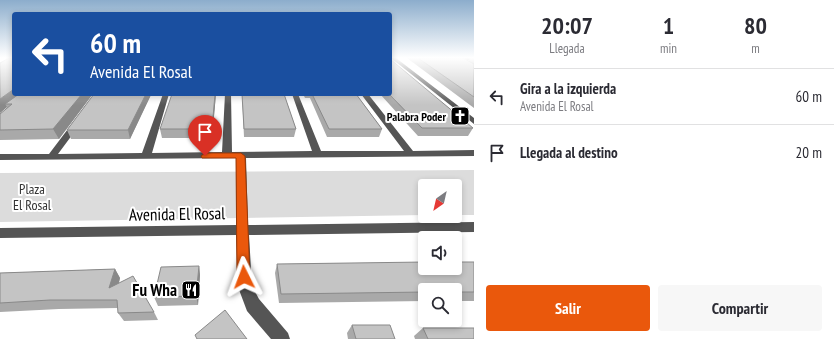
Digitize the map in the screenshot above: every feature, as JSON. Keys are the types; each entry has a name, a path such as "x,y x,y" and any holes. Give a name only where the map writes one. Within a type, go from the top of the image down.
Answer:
{"street":[{"path":"414,74 474,122"},
{"path":"146,156 165,96"},
{"path":"227,156 228,96"},
{"path":"296,96 318,155"},
{"path":"366,96 411,154"},
{"path":"52,157 84,113"},
{"path":"0,157 474,153"},
{"path":"241,156 244,277 247,292 253,304 282,339"},
{"name":"Avenida El Rosal","path":"0,234 474,227"}],"green space":[{"name":"Plaza El Rosal","path":"474,170 474,215 462,215 462,179 418,179 418,215 0,222 0,173"}],"building":[{"path":"0,74 12,74 12,90 0,99"},
{"path":"392,74 408,74 473,128 422,128 391,96"},
{"path":"441,74 474,74 474,97"},
{"path":"16,96 80,96 53,129 0,130 0,114 12,104 5,104"},
{"path":"92,96 145,96 128,130 67,130"},
{"path":"171,96 215,96 212,129 160,129"},
{"path":"242,96 285,96 296,129 244,129"},
{"path":"313,96 357,96 382,129 329,129"},
{"path":"418,262 418,275 462,275 462,262 474,262 474,292 462,292 462,283 418,283 418,292 281,294 277,264"},
{"path":"199,266 196,296 154,297 161,267"},
{"path":"115,269 109,288 133,276 154,312 118,313 117,300 50,300 0,303 0,273"},
{"path":"225,310 247,339 197,339 195,335"},
{"path":"352,325 390,325 395,339 356,339"},
{"path":"423,328 474,328 474,339 428,339"}],"place":[{"name":"Palabra Poder","path":"460,116"},
{"name":"Fu Wha","path":"191,290"}],"route":[{"path":"205,156 241,156 244,277"}]}
